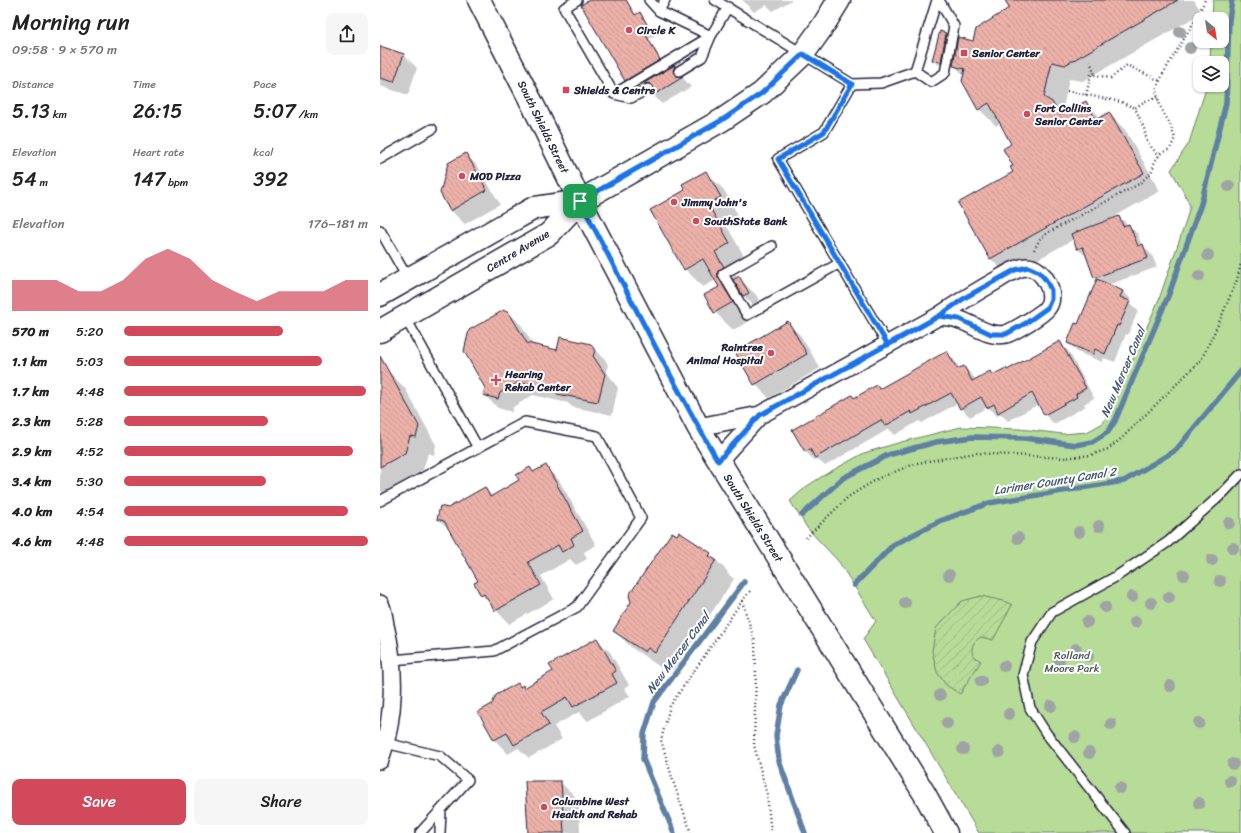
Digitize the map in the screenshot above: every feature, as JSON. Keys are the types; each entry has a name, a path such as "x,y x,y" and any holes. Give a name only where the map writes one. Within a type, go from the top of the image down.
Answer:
{"main road":[{"name":"South Shields Street","path":"479,0 534,106 580,201 698,427 924,793 946,833"},
{"path":"380,295 534,208 580,201 722,120 762,93 803,54 839,0"},
{"name":"Centre Avenue","path":"380,331 549,234 580,201"}],"street":[{"path":"698,427 760,415 939,316 966,297 1015,270 1028,267 1039,272 1046,280 1051,290 1051,299 1047,308 1026,323 1006,334 991,334 959,319 939,316"},
{"path":"718,461 760,415"},
{"path":"380,604 390,644 393,678 391,717 382,742 380,760"}],"lane":[{"path":"578,0 564,8 614,94 631,98 648,89"},
{"path":"649,0 659,11 711,36"},
{"path":"659,11 665,0"},
{"path":"715,0 852,84 881,83 915,71"},
{"path":"915,71 938,0"},
{"path":"915,71 931,82 945,73 954,26 938,0"},
{"path":"679,71 702,57 711,36 728,7"},
{"path":"614,94 711,36"},
{"path":"852,84 824,132 778,159 888,345"},
{"path":"380,159 432,129"},
{"path":"380,230 408,279"},
{"path":"772,246 723,274 747,315 840,263"},
{"path":"405,317 478,448"},
{"path":"380,501 525,422 597,436 641,518 577,607 494,651 392,660"},
{"path":"1125,833 1046,733 1030,708 1023,675 1032,642 1052,612 1117,576 1168,542 1223,493 1241,474"},
{"path":"382,742 440,756 468,780 420,833"},
{"path":"440,833 441,811"}],"path":[{"path":"1028,267 1040,239 1049,232 1139,184 1151,173 1155,161 1161,153 1170,150 1175,138 1170,124 1160,106 1156,90 1163,74 1198,15 1204,0"},
{"path":"1090,61 1095,75"},
{"path":"1086,95 1091,75 1111,78 1127,65 1160,81"},
{"path":"1067,91 1121,102 1135,108 1144,128 1147,142 1159,156"},
{"path":"1135,108 1144,101 1158,98"},
{"path":"806,538 848,497 879,478 917,463 976,453 1064,458 1091,455 1108,449 1122,438 1201,360 1237,280 1241,263"},
{"path":"691,833 674,784 662,740 670,706 751,590"},
{"path":"742,601 755,642 756,672 754,745 767,795 771,833"}],"green space":[{"name":"Rolland Moore Park","path":"1213,0 1241,0 1241,833 979,833 863,639 876,621 839,562 808,529 790,501 807,486 864,453 961,427 1020,429 1063,434 1087,432 1103,423 1115,401 1159,299 1190,206 1171,170 1189,143 1205,92 1229,92 1229,56 1210,56 1211,48 1229,48 1229,12 1212,12"},
{"path":"981,596 1004,601 1012,605 993,640 981,637 973,644 973,656 981,661 960,694 946,685 937,672 932,651 936,628 962,601"}],"building":[{"path":"589,0 626,0 635,15 640,12 650,30 645,33 660,60 625,81 581,5"},
{"name":"Fort Collins Senior Center","path":"1005,0 1178,0 1065,65 1052,62 1044,97 1052,102 1060,115 1086,101 1096,120 1109,112 1144,173 990,259 958,203 1013,172 1010,167 1013,166 1003,149 1011,144 989,103 978,110 962,81 965,69 953,66 958,37 973,41 976,29 1009,8"},
{"path":"940,31 946,33 941,62 932,60"},
{"path":"380,46 404,54 394,82 380,78"},
{"path":"675,65 673,71 674,74 676,76 683,77 652,96 651,94 654,90 653,86 651,84 644,83"},
{"name":"MOD Pizza","path":"466,153 487,190 450,211 440,193 448,163"},
{"path":"706,171 721,197 708,204 730,243 715,252 724,267 718,271 718,277 733,302 714,313 704,295 719,287 703,259 684,270 650,210 685,190 682,184"},
{"path":"1119,216 1123,226 1129,224 1138,246 1143,244 1148,258 1094,278 1083,247 1077,249 1071,234"},
{"path":"739,276 749,293 743,296 733,280"},
{"path":"1097,279 1123,291 1120,297 1130,301 1119,326 1117,325 1105,354 1095,349 1093,354 1067,343 1075,323 1078,324"},
{"path":"504,310 506,312 508,311 527,343 557,350 560,337 591,344 595,351 593,356 605,374 598,402 557,394 558,391 519,382 500,393 498,399 483,395 485,388 464,351 469,330"},
{"name":"Raintree Animal Hospital","path":"788,321 807,354 754,385 735,352"},
{"path":"1060,341 1086,388 1076,394 1077,397 1044,415 1032,393 998,413 994,404 987,408 981,397 960,409 951,393 912,414 911,411 885,426 881,420 815,458 810,449 805,452 792,430 852,395 854,398 877,385 879,389 947,351 957,369 964,366 972,381 990,371 992,375 1006,368 1007,370"},
{"path":"380,356 419,426 416,437 410,436 405,453 380,467"},
{"path":"546,465 583,531 571,538 574,545 562,552 558,545 528,562 541,585 495,611 484,594 481,596 474,583 478,581 444,521 437,519 440,506 448,508 485,487 490,497 519,480 516,475 530,467 533,472"},
{"path":"672,532 677,535 679,532 711,553 709,556 716,560 655,653 648,648 645,652 613,631 631,602 629,595"},
{"path":"597,638 616,671 612,674 617,683 573,707 567,697 541,712 549,725 514,745 507,733 494,740 478,712 492,704 496,695 518,683 520,687 523,685 524,688 553,671 549,665"},
{"name":"Columbine West Health and Rehab","path":"525,781 561,781 564,833 528,833"}],"waterway":[{"name":"New Mercer Canal","path":"802,515 843,478 888,455 936,442 972,437 1024,438 1076,445 1092,442 1108,432 1115,421 1169,294 1201,204 1226,103 1229,20 1232,0"},
{"name":"Larimer County Canal 2","path":"854,585 893,545 940,521 989,503 1124,481 1176,450 1241,371"},
{"name":"New Mercer Canal","path":"674,833 643,759 644,734 654,702 744,582"},
{"name":"Larimer County Canal 2","path":"797,670 781,705 776,736 779,761 805,833"}],"place":[{"name":"Circle K","path":"629,30"},
{"name":"Senior Center","path":"964,53"},
{"name":"Shields & Centre","path":"566,90"},
{"name":"Fort Collins Senior Center","path":"1027,114"},
{"name":"MOD Pizza","path":"462,176"},
{"name":"Jimmy John's","path":"674,202"},
{"name":"SouthState Bank","path":"696,221"},
{"name":"Raintree Animal Hospital","path":"771,353"},
{"name":"Hearing Rehab Center","path":"496,380"},
{"name":"Columbine West Health and Rehab","path":"544,807"}],"route":[{"path":"580,201 652,341 718,461 760,415 888,345 939,316 966,297 1015,270 1028,267 1039,272 1046,280 1051,290 1051,299 1047,308 1026,323 1006,334 991,334 959,319 939,316 888,345 778,159 824,132 852,84 803,54 762,93 722,120 580,201"}]}
